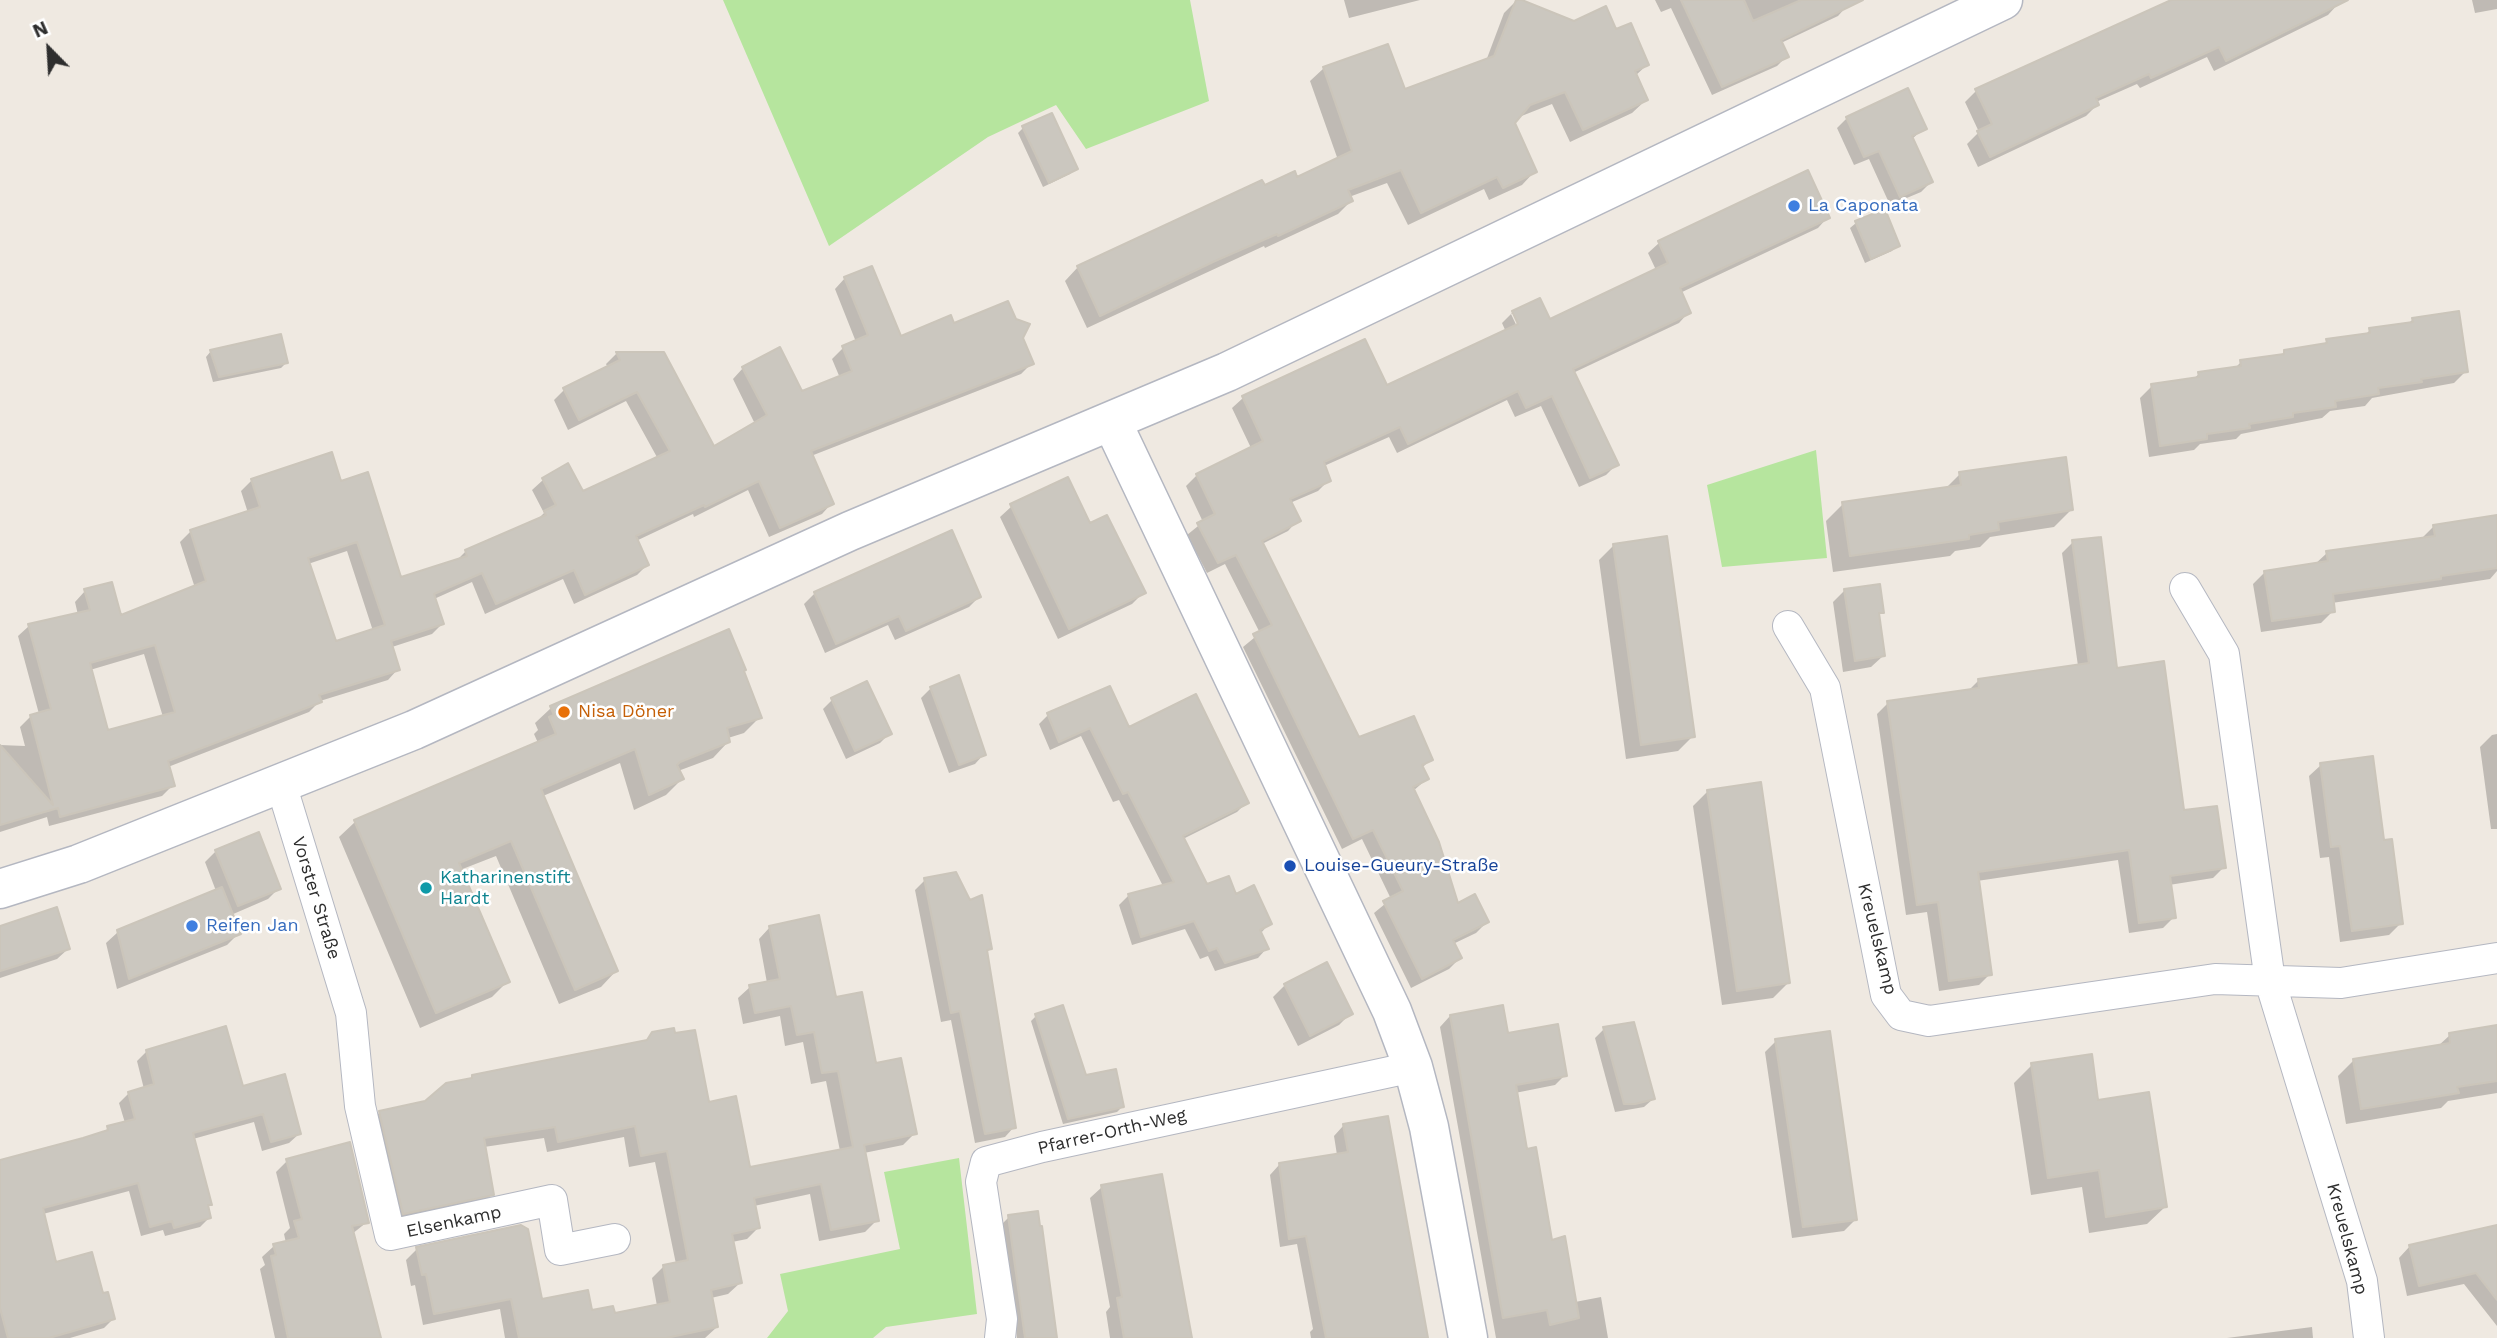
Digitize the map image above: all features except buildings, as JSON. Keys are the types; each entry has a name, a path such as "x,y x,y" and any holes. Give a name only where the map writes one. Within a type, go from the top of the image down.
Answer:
{"main road":[{"path":"0,889 79,864 414,730 850,531 1227,372 2003,0"},
{"path":"1112,422 1387,1000 1413,1067 1429,1127 1468,1338"}],"street":[{"name":"Kreuelskamp","path":"2185,588 2224,654 2270,981 2362,1281 2369,1338"},
{"name":"Kreuelskamp","path":"1788,626 1825,688 1886,995 1901,1015 1929,1021 2215,979 2341,983 2497,958"},
{"name":"Vorster Straße","path":"281,784 351,1013"},
{"name":"Elsenkamp","path":"351,1013 360,1105 390,1235 552,1200 560,1250 615,1239"},
{"name":"Pfarrer-Orth-Weg","path":"1000,1338 1002,1320 981,1182 986,1162 1055,1144 1413,1067"}],"green space":[{"path":"723,0 1190,0 1209,101 1086,149 1056,105 988,137 829,246"},
{"path":"1816,450 1827,558 1722,567 1707,485"},
{"path":"959,1158 977,1314 886,1327 873,1338 767,1338 788,1311 780,1274 900,1249 884,1172"}],"place":[{"name":"La Caponata","path":"1794,206"},
{"name":"Nisa Döner","path":"564,712"},
{"name":"Louise-Gueury-Straße","path":"1290,866"},
{"name":"Katharinenstift Hardt","path":"426,888"},
{"name":"Reifen Jan","path":"192,926"}]}
